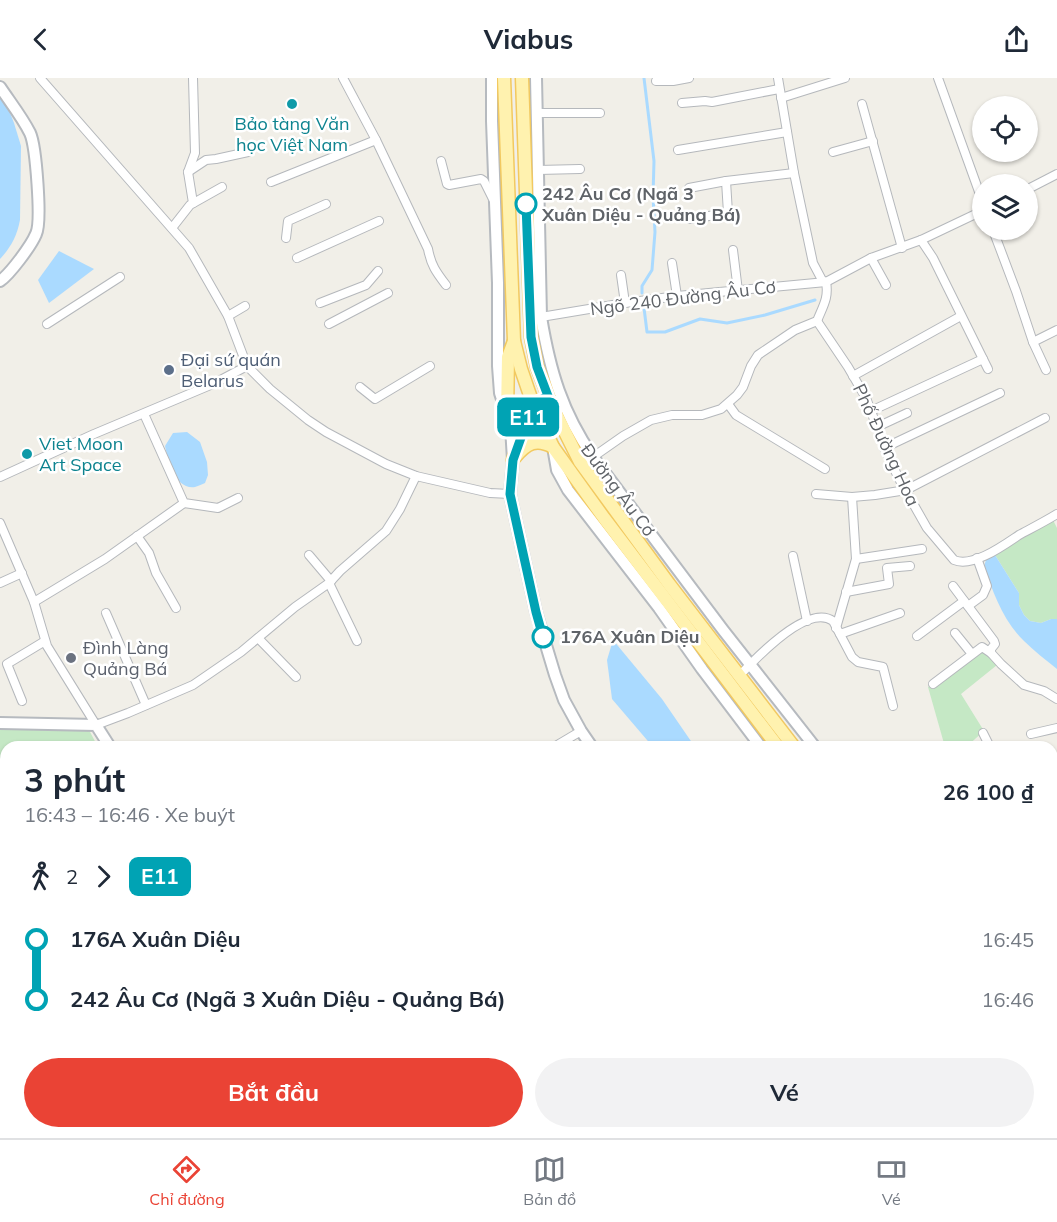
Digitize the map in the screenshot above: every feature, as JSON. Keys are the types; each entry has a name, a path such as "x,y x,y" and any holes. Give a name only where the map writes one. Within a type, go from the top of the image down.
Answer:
{"main road":[{"path":"500,80 522,80"},
{"name":"Đường Âu Cơ","path":"500,80 514,341 521,369 543,427 553,447 604,518 685,616 740,675 790,741"},
{"name":"Đường Âu Cơ","path":"522,80 531,337 537,367 548,396 580,462 774,741"},
{"path":"514,341 508,357 507,414 548,396"},
{"path":"513,460 533,404"},
{"path":"513,460 528,445 541,442 553,447"}],"street":[{"path":"40,78 189,248 228,316 247,366 270,389 326,432 386,464 416,476 489,493 510,494"},
{"path":"193,78 195,153 188,172 193,203"},
{"path":"343,78 376,140 428,249 434,270 446,285"},
{"name":"Đường Âu Cơ","path":"536,78 541,317 546,350 567,413 578,436 593,457 810,741"},
{"path":"656,81 689,78"},
{"path":"580,462 593,457 651,420 672,415 711,413 721,409 743,387 751,366 758,356 795,330 817,321 828,296 826,282 822,280 813,264 794,173 778,78"},
{"path":"682,103 712,102 780,93 844,78"},
{"path":"938,78 972,174"},
{"path":"500,80 492,121 498,366 500,393 511,427 513,460 510,494 541,631 564,700 588,741"},
{"path":"0,87 31,135 36,160 39,219 37,233 15,265 0,281"},
{"path":"862,104 902,248"},
{"path":"537,113 600,113"},
{"path":"678,150 787,132"},
{"path":"271,183 376,140"},
{"path":"832,152 873,141"},
{"path":"188,172 206,160 248,152"},
{"path":"441,161 447,184 481,179 495,202"},
{"path":"538,170 580,169"},
{"path":"689,188 794,173"},
{"path":"1038,184 1057,174"},
{"path":"690,219 728,213 726,181"},
{"path":"172,228 193,203 222,187"},
{"path":"286,238 288,221 326,204"},
{"path":"826,282 871,258 902,248 972,216"},
{"path":"297,258 378,221"},
{"path":"921,240 933,258 988,369"},
{"path":"997,240 1017,291 1033,342 1046,370"},
{"path":"733,250 738,291"},
{"path":"871,258 886,285"},
{"path":"672,263 677,296"},
{"path":"320,303 366,285 378,271"},
{"path":"621,275 625,303"},
{"path":"47,324 120,277"},
{"name":"Ngõ 240 Đường Âu Cơ","path":"541,317 677,296 826,282"},
{"path":"330,324 388,292"},
{"path":"228,316 245,306"},
{"path":"853,376 961,316"},
{"name":"Phố Đường Hoa","path":"817,321 866,398 884,448 927,528 954,560 960,562 977,558"},
{"path":"1033,342 1057,330"},
{"path":"487,331 499,336"},
{"path":"871,411 982,359"},
{"path":"0,477 213,384 247,366"},
{"path":"360,387 375,399 430,366"},
{"path":"884,448 1000,393"},
{"path":"728,404 736,415 825,469"},
{"path":"877,427 907,413"},
{"path":"144,414 183,503"},
{"path":"816,494 852,497 906,490 1045,418"},
{"name":"Đường Âu Cơ","path":"553,447 557,470 568,490 659,608 756,741"},
{"path":"0,723 96,725 193,685 207,671 241,652 295,607 330,582 386,531 416,476"},
{"path":"838,631 856,559 852,497"},
{"path":"34,602 105,559 183,503 218,508 238,498"},
{"path":"917,636 966,603 983,595 987,586 977,558 996,550 1057,514"},
{"path":"0,523 34,602 47,646 106,741"},
{"path":"137,536 149,553 156,573 176,608"},
{"path":"856,559 922,549"},
{"path":"309,555 330,582 357,641"},
{"path":"793,556 807,621"},
{"path":"846,592 889,584 887,568 910,566"},
{"path":"0,583 22,573"},
{"path":"953,586 994,641 991,654"},
{"path":"838,631 900,613"},
{"path":"106,614 146,705"},
{"path":"740,675 789,631 807,621 828,618 833,621 852,657 858,662 883,667 893,706"},
{"path":"955,633 972,654"},
{"path":"258,638 296,677"},
{"path":"22,701 7,664 45,641"},
{"path":"933,684 982,647 1024,685 1044,691 1057,699"},
{"path":"1030,734 1057,728"},
{"path":"564,741 581,731"},
{"path":"983,733 987,741"}],"green space":[{"path":"1053,520 1057,528 1057,619 1041,623 1030,621 1024,615 1019,605 1019,593 995,555"},
{"path":"979,646 997,665 961,694 984,731 973,741 943,741 928,687"},
{"path":"0,726 89,730 95,741 0,741"}],"water":[{"path":"0,92 14,123 21,146 20,220 13,241 0,259"},
{"path":"59,251 94,269 49,303 38,280"},
{"path":"187,432 200,442 207,462 208,475 205,483 195,487 188,487 178,479 165,446 173,433"},
{"path":"995,555 1019,593 1019,605 1024,615 1030,621 1041,623 1057,619 1057,669 1024,641 1004,615 984,566 986,560"},
{"path":"613,640 662,699 691,741 648,741 612,699 607,660"}],"waterway":[{"path":"642,293 642,286 652,270 655,232 654,161 644,78"},
{"path":"644,308 647,332 665,332 700,319 727,323 765,315 815,300"}],"bus line":[{"name":"E11","path":"526,204 531,337 534,357 548,396 533,404 513,460 510,494 543,637"}],"place":[{"name":"Bảo tàng Văn học Việt Nam","path":"292,104"},
{"name":"242 Âu Cơ (Ngã 3 Xuân Diệu - Quảng Bá)","path":"526,204"},
{"name":"Đại sứ quán Belarus","path":"169,370"},
{"name":"Viet Moon Art Space","path":"27,454"},
{"name":"176A Xuân Diệu","path":"543,637"},
{"name":"Đình Làng Quảng Bá","path":"71,658"}]}
